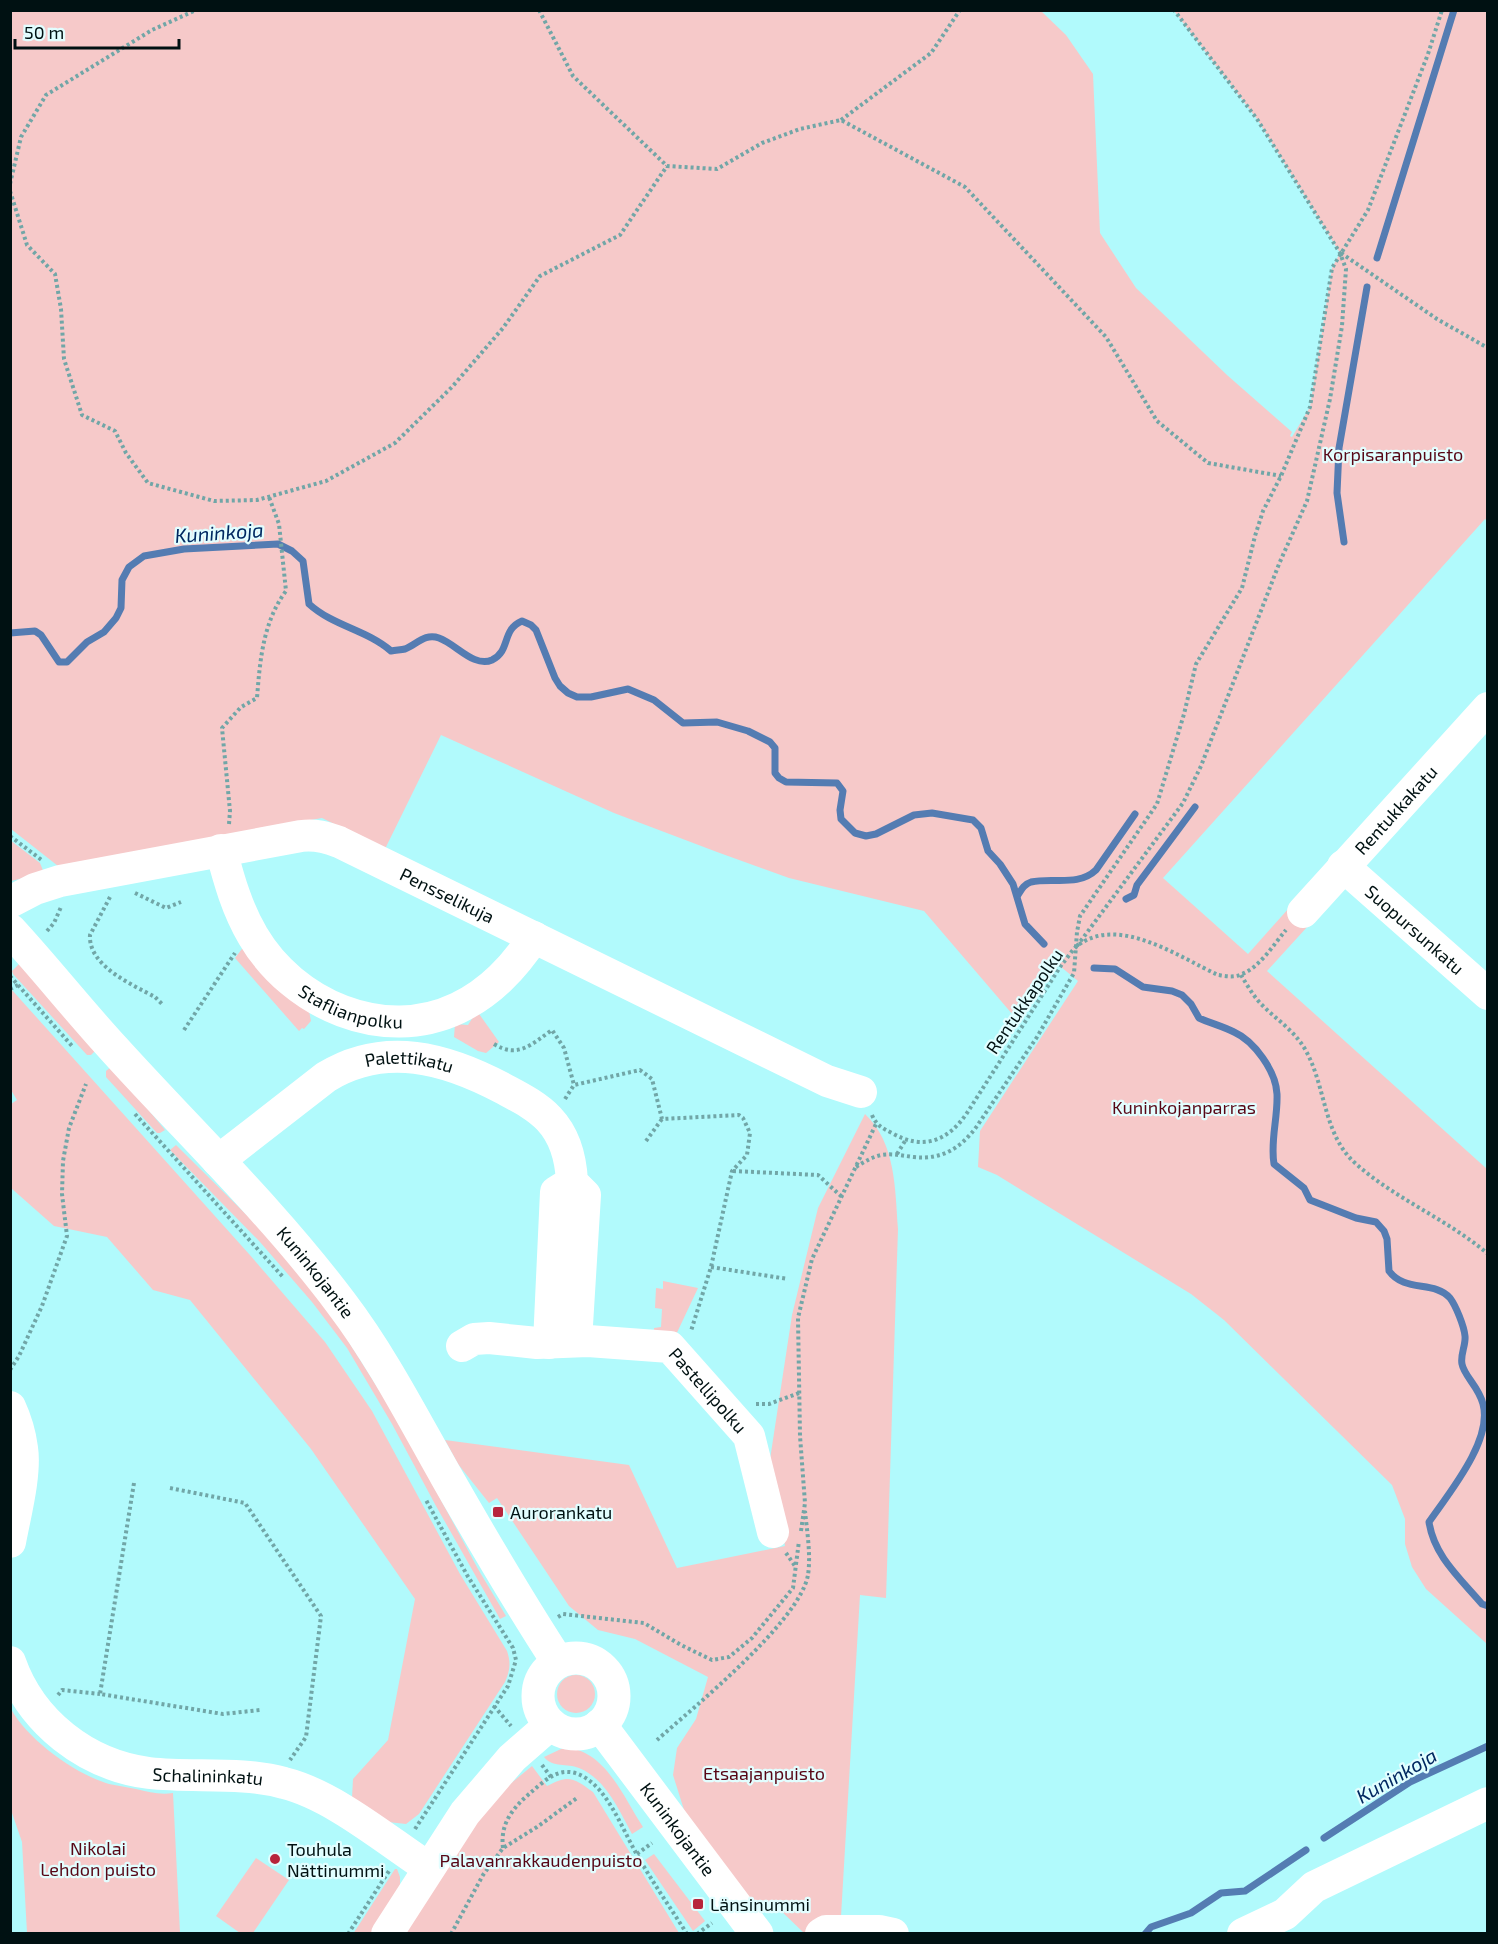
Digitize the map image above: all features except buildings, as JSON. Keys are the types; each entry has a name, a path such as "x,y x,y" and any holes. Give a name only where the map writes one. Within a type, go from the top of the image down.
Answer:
{"main road":[{"name":"Kuninkojantie","path":"10,930 50,973 113,1048 311,1265 342,1304 378,1356 484,1541 558,1662"},
{"path":"568,1659 588,1660 605,1671 611,1680 614,1700 606,1719 590,1731 579,1734 559,1730 551,1724 540,1707 539,1686 550,1668 558,1662 568,1659"},
{"name":"Kuninkojantie","path":"600,1725 757,1934"}],"street":[{"name":"Rentukkakatu","path":"1303,912 1488,708"},
{"name":"Pensselikuja","path":"10,902 35,889 60,881 302,836 325,837 827,1082 861,1092"},
{"name":"Staflianpolku","path":"225,849 232,891 253,937 264,952 292,983 319,1000 350,1015 394,1022 418,1020 447,1013 476,998 510,971 534,937"},
{"name":"Suopursunkatu","path":"1343,866 1488,994"},
{"path":"394,1022 394,1056"},
{"name":"Palettikatu","path":"218,1161 326,1077 358,1061 394,1056 429,1060 464,1070 528,1102 549,1119 567,1148 572,1182 585,1195 562,1342"},
{"name":"Pastellipolku","path":"462,1346 474,1339 489,1338 537,1343 588,1341 670,1347 749,1436 772,1532"},
{"path":"10,1407 23,1450 10,1542"},
{"name":"Schalininkatu","path":"10,1662 36,1710 56,1731 84,1752 121,1767 148,1773 245,1776 285,1783 320,1797 429,1868"},
{"path":"387,1934 465,1813 512,1758 551,1724"},
{"path":"1243,1934 1285,1914 1314,1887 1488,1803"},
{"path":"826,1933 879,1931 892,1934"}],"path":[{"path":"10,184 21,137 46,95 152,30 196,10"},
{"path":"539,10 573,76 667,166 717,169 762,143 800,129 841,120 931,53 960,10"},
{"path":"1077,946 1183,803 1205,756 1271,584 1307,501 1330,399 1342,326 1346,268 1340,253 1257,119 1174,10"},
{"path":"856,1167 880,1155 935,1157 957,1148 969,1138 1037,1037 1074,974 1080,916 1157,804 1184,714 1196,664 1242,588 1263,511 1281,476 1310,407 1332,268 1368,210 1428,54 1442,10"},
{"path":"841,120 965,187 1106,337 1158,421 1208,463 1281,476"},
{"path":"10,191 27,245 55,273 61,309 64,358 81,415 115,431 126,453 148,483 214,501 257,500 326,481 395,443 452,387 503,328 540,276 620,235 667,166"},
{"path":"1340,253 1437,319 1488,348"},
{"path":"225,849 230,812 222,728 241,707 257,698 266,629 276,604 286,591 279,524 268,497"},
{"path":"10,836 50,866 60,881"},
{"path":"114,890 90,934 89,941 108,970 155,997 162,1004"},
{"path":"132,891 166,908 181,902"},
{"path":"1303,912 1252,968 1241,975 1260,1003 1298,1039 1306,1052 1313,1065 1334,1134 1344,1152 1374,1178 1457,1231 1488,1254"},
{"name":"Rentukkapolku","path":"905,1141 939,1140 959,1125 1062,964 1077,946 1096,936 1122,934 1142,939 1218,975 1229,977 1241,975"},
{"path":"184,1030 235,952 253,937"},
{"path":"10,976 74,1048"},
{"path":"10,989 18,985"},
{"path":"494,1044 506,1051 525,1048 552,1030 564,1048 574,1085"},
{"path":"559,1107 574,1085 640,1070 652,1079 662,1119"},
{"path":"10,1370 20,1356 42,1306 67,1236 62,1194 63,1161 69,1128 86,1084"},
{"path":"861,1092 876,1124 905,1141 897,1154"},
{"path":"131,1111 289,1284"},
{"path":"646,1140 662,1119 739,1115 743,1118 750,1133 747,1155 732,1171 711,1267 689,1339"},
{"path":"732,1171 818,1175 842,1197"},
{"path":"711,1267 788,1279"},
{"path":"753,1404 769,1404 799,1393"},
{"path":"100,1694 134,1483"},
{"path":"170,1488 245,1503 321,1616 306,1737"},
{"path":"348,1934 508,1686 514,1672 516,1660 513,1648 467,1575 423,1495"},
{"path":"657,1740 742,1663 772,1632 795,1603 808,1576 805,1503"},
{"path":"62,1690 223,1714 260,1710"},
{"path":"503,1848 501,1837 505,1821 518,1803 560,1772 574,1773 594,1784 612,1809 636,1854 687,1934"},
{"path":"451,1934 483,1875 503,1848 577,1798"},
{"path":"636,1854 652,1843"},
{"path":"697,1934 712,1923"}],"green space":[{"path":"10,11 1041,11 1066,35 1093,74 1100,233 1136,288 1227,375 1292,432 1290,436 1292,437 1310,407 1332,268 1340,253 1257,119 1174,11 1487,11 1487,521 1485,519 1163,878 1248,954 1289,908 1308,926 1267,971 1487,1169 1487,1644 1426,1589 1412,1567 1405,1544 1405,1519 1392,1485 1224,1320 1191,1294 997,1175 978,1167 980,1131 1078,981 1049,957 1013,1015 924,911 789,878 717,852 614,813 441,735 385,849 322,818 58,866 11,829"},
{"path":"10,840 40,863 44,873 11,881"},
{"path":"245,945 309,1011 311,1021 304,1029 299,1031 235,958"},
{"path":"19,964 95,1051 91,1055 87,1055 13,974 12,971"},
{"path":"12,990 325,1342 372,1411 460,1574 507,1651 509,1666 505,1682 419,1814 406,1824 388,1822 352,1798 353,1779 388,1740 415,1599 311,1449 190,1300 153,1290 107,1237 54,1226 11,1188 11,1104 17,1100 11,1090"},
{"path":"477,1011 499,1042 486,1053 454,1037 455,1024 468,1025"},
{"path":"111,1067 165,1130 157,1133 106,1077 106,1071"},
{"name":"Etsaajanpuisto","path":"865,1114 883,1139 888,1153 892,1167 898,1229 886,1598 860,1595 840,1933 804,1933 778,1908 763,1909 745,1896 685,1813 673,1775 677,1748 696,1719 708,1677 635,1639 598,1630 569,1606 497,1498 489,1503 458,1464 445,1440 629,1465 677,1568 785,1546 769,1466 792,1315 818,1208"},
{"path":"176,1145 269,1237 320,1296 399,1422 478,1569 506,1616 500,1619 392,1424 347,1348 312,1302 260,1242 170,1150"},
{"path":"663,1281 698,1288 674,1339 654,1337 654,1328 661,1327 662,1309 655,1308 656,1288 663,1289"},
{"path":"576,1675 590,1680 595,1694 590,1708 576,1713 562,1708 557,1694 562,1680"},
{"name":"Nikolai Lehdon puisto","path":"11,1709 41,1744 82,1772 109,1784 155,1793 173,1793 180,1933 27,1933 22,1842 11,1810"},
{"path":"568,1748 581,1751 603,1767 621,1790 643,1827 632,1834 611,1796 588,1773 579,1768 552,1763 544,1757"},
{"name":"Palavanrakkaudenpuisto","path":"532,1766 547,1786 561,1780 571,1779 593,1792 679,1933 404,1934 473,1825 498,1794"},
{"path":"654,1854 705,1921 693,1931 645,1860"},
{"path":"256,1858 289,1880 253,1933 240,1933 216,1916"},
{"path":"395,1869 400,1877 400,1888 372,1933 353,1934"}],"waterway":[{"path":"1377,258 1454,10"},
{"path":"1344,542 1337,493 1339,448 1367,287"},
{"name":"Kuninkoja","path":"10,633 35,631 41,635 59,662 67,662 87,642 104,632 116,618 121,608 122,580 129,567 144,556 184,549 278,544 292,551 303,561 309,604 329,618 371,638 391,651 405,649 425,638 434,637 445,641 472,658 485,662 498,656 511,630 522,621 536,630 555,678 568,693 577,697 591,697 628,689 654,700 683,723 717,722 748,731 770,742 775,748 775,773 779,778 786,782 837,783 843,791 841,819 855,833 866,836 876,834 914,815 932,813 973,820 981,828 988,851 1013,884 1025,924 1044,944"},
{"path":"1126,899 1134,895 1137,885 1195,807"},
{"path":"1018,895 1031,882 1073,880 1089,875 1096,870 1135,814"},
{"name":"Kuninkoja","path":"1094,968 1115,969 1143,987 1172,991 1182,995 1191,1004 1199,1018 1234,1032 1249,1042 1263,1058 1276,1085 1274,1164 1304,1188 1310,1200 1356,1218 1376,1222 1384,1231 1387,1239 1389,1271 1396,1278 1403,1282 1436,1289 1450,1298 1465,1336 1462,1364 1481,1398 1484,1418 1482,1434 1476,1450 1458,1481 1429,1522 1436,1546 1449,1566 1482,1604 1488,1606"},
{"name":"Kuninkoja","path":"1324,1838 1410,1782 1488,1746"},
{"name":"Kuninkoja","path":"1145,1934 1151,1927 1191,1913 1221,1893 1245,1891 1306,1850"}],"place":[{"name":"Aurorankatu","path":"498,1512"},
{"name":"Touhula Nättinummi","path":"275,1859"},
{"name":"Länsinummi","path":"698,1904"}],"park label":[{"name":"Korpisaranpuisto","path":"1393,454"},
{"name":"Kuninkojanparras","path":"1184,1107"}]}
